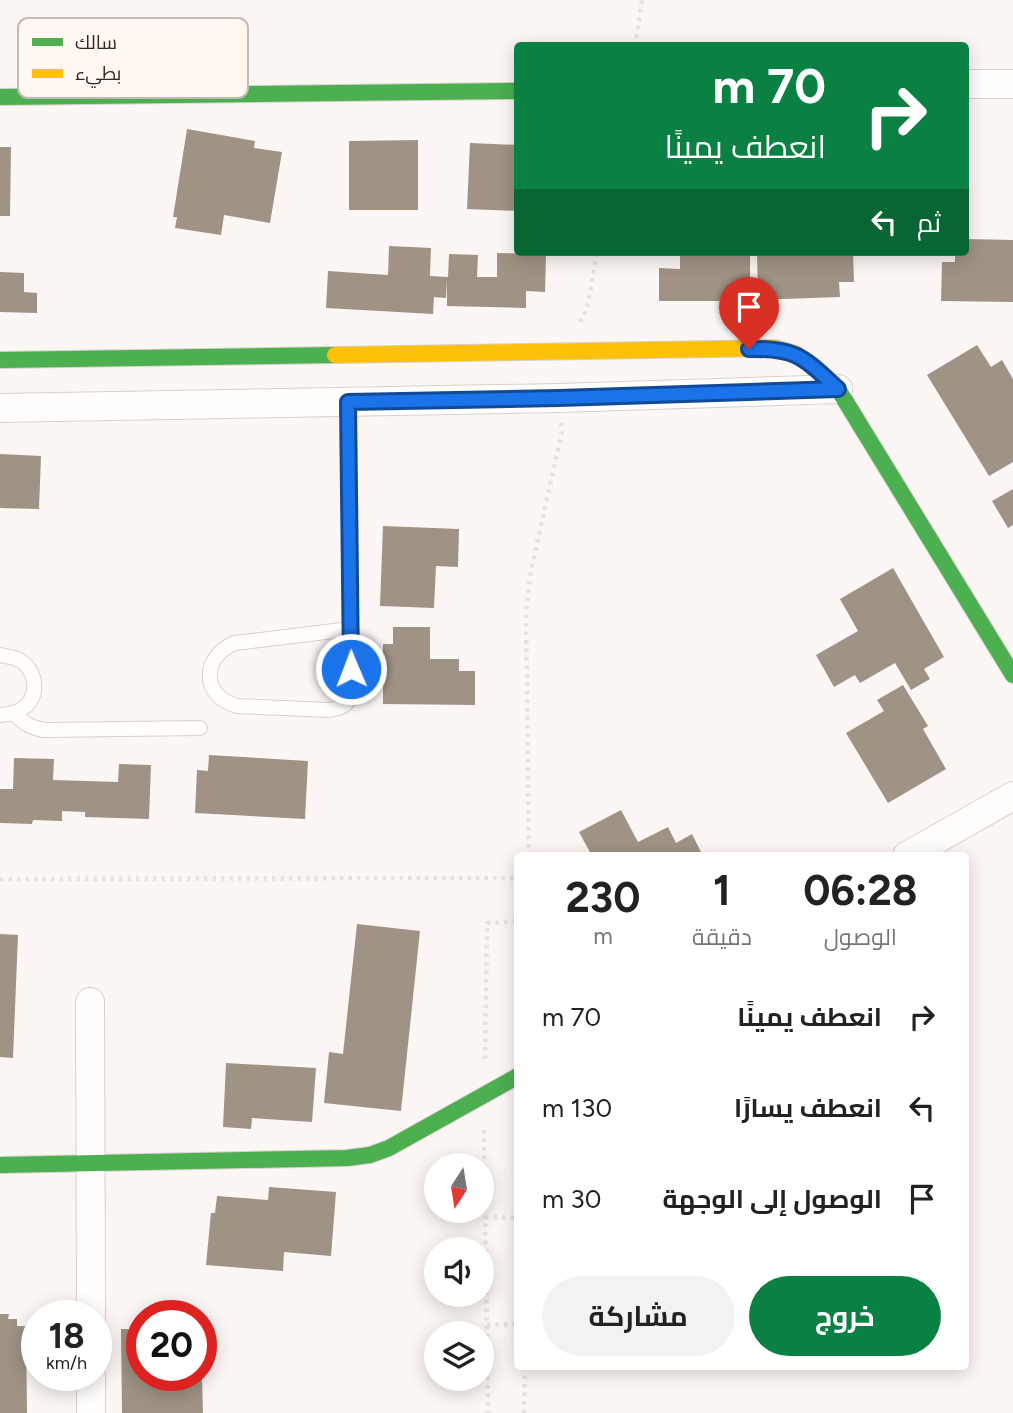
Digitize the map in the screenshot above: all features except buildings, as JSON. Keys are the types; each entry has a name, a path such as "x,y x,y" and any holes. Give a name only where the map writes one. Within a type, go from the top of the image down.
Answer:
{"street":[{"path":"969,84 1013,84"},
{"path":"248,94 514,90"},
{"path":"0,97 18,97"},
{"path":"0,360 775,348 796,354 838,389 1013,674"},
{"path":"0,408 559,398 838,389"},
{"path":"914,852 1013,796"},
{"path":"90,1002 91,1300"},
{"path":"0,1165 370,1155 389,1148 514,1078"},
{"path":"90,1412 91,1391"}],"lane":[{"path":"348,402 350,629 350,694 345,705 328,710 237,706 226,703 212,687 209,675 211,664 216,655 235,643 350,629"},
{"path":"0,655 25,663 32,671 35,681 30,701 23,709 7,714"},
{"path":"7,714 35,729 44,730 200,728"}],"path":[{"path":"636,42 642,0"},
{"path":"567,351 571,335 587,309 596,256"},
{"path":"529,852 526,612 531,570 562,432 559,398"},
{"path":"0,879 514,878"},
{"path":"484,1153 487,923 514,922"},
{"path":"494,1217 514,1218"},
{"path":"485,1223 487,1321"},
{"path":"494,1325 514,1324"},
{"path":"524,1413 525,1370"},
{"path":"488,1391 488,1413"}],"traffic: fast":[{"path":"248,94 514,91"},
{"path":"0,97 18,97"},
{"path":"0,360 335,355"},
{"path":"825,377 838,389 1013,675"},
{"path":"0,1165 347,1158 370,1155 389,1148 514,1078"}],"traffic: slow":[{"path":"335,355 775,348 796,354 825,377"}],"route":[{"path":"351,669 348,402 838,389 796,354 775,348 749,349"}]}
